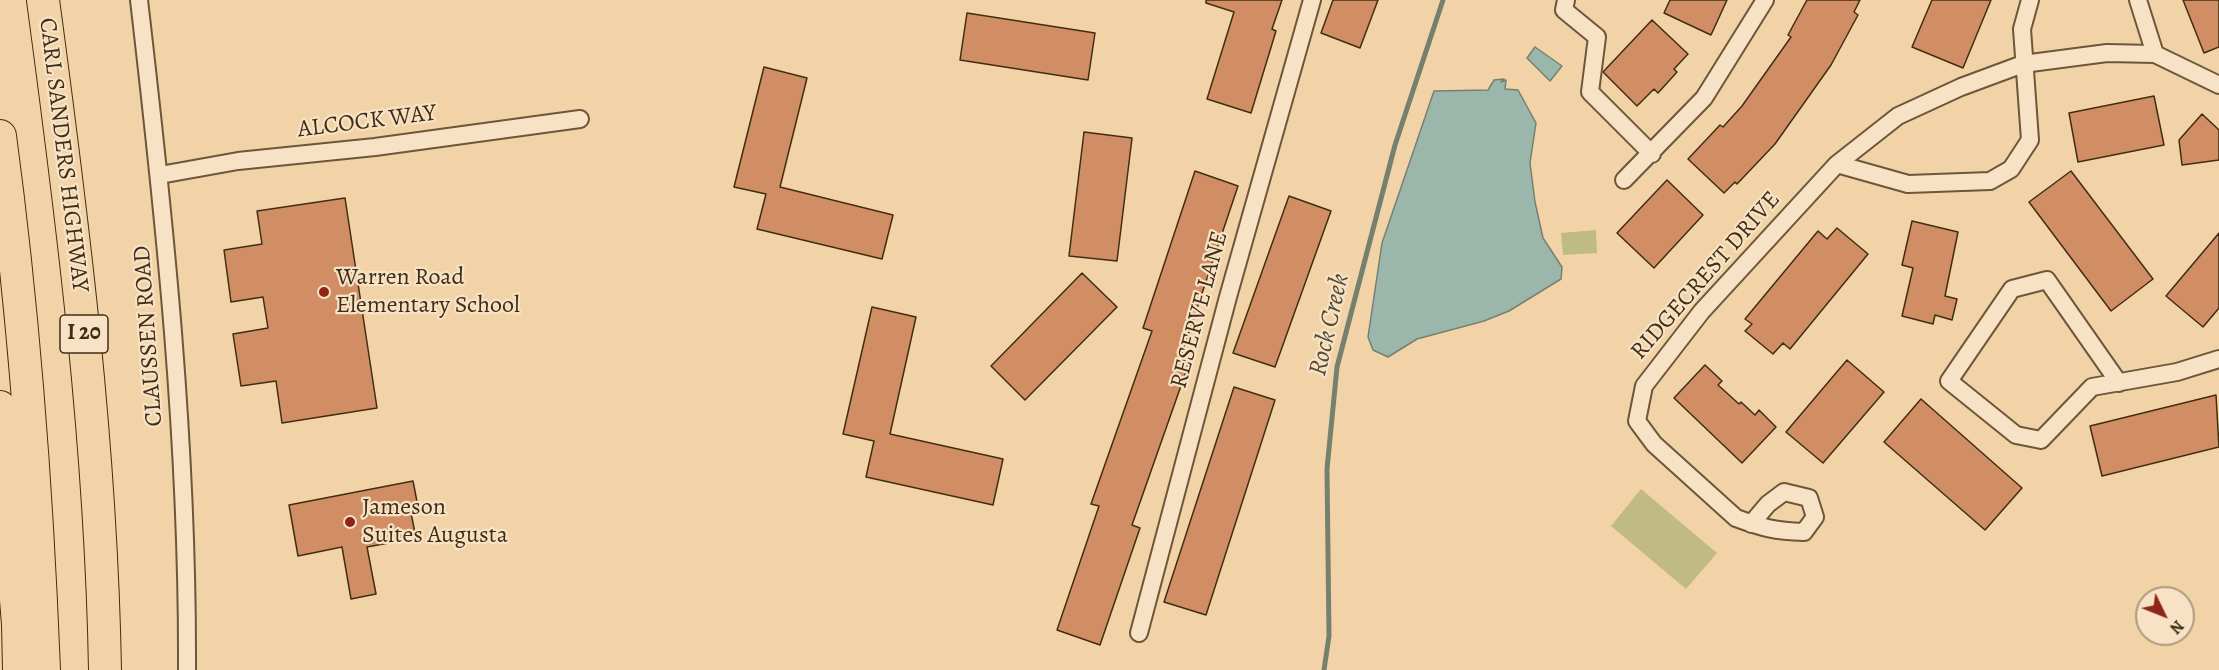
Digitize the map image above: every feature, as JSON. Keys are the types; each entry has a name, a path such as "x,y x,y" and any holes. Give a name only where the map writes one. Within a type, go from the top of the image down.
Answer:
{"highway":[{"name":"CARL SANDERS HIGHWAY","path":"43,0 82,305 94,441 105,670"},
{"name":"I 20","path":"0,136 30,409 44,670"},
{"path":"0,407 18,624 19,670"}],"street":[{"name":"CLAUSSEN ROAD","path":"139,0 160,175 179,393 187,670"},
{"name":"RESERVE LANE","path":"1139,633 1228,297 1312,0"},
{"path":"1566,0 1564,9 1597,38 1590,92 1652,154"},
{"path":"1624,180 1652,154 1704,98 1766,0"},
{"path":"1837,164 1908,184 1990,181 2011,169 2030,140 2022,29 2030,0"},
{"path":"2138,0 2156,54"},
{"name":"RIDGECREST DRIVE","path":"1751,524 1736,518 1654,444 1637,421 1644,386 1702,311 1837,164 1898,116 1961,87 2023,64 2107,53 2156,54 2219,85"},
{"name":"ALCOCK WAY","path":"160,175 238,161 375,147 580,119"},
{"path":"2120,383 2047,280 2012,289 1949,381 2016,435 2041,440 2092,387 2120,383 2177,372 2219,359"}],"shaded area":[{"path":"1535,47 1562,66 1550,81 1527,58"},
{"path":"1504,79 1501,82 1506,80 1505,89 1518,90 1536,123 1530,163 1535,202 1543,238 1562,267 1561,279 1509,311 1484,321 1417,339 1388,357 1373,350 1368,337 1382,243 1434,91 1488,90 1494,80"},
{"path":"1596,230 1597,253 1563,255 1561,233"},
{"path":"1641,489 1717,553 1686,589 1611,526"}],"building":[{"path":"1206,0 1282,0 1272,29 1276,31 1251,113 1207,99 1234,12 1206,3"},
{"path":"1333,0 1378,0 1360,48 1321,33"},
{"path":"1670,0 1727,0 1711,35 1664,13"},
{"path":"1807,0 1860,0 1854,12 1858,15 1831,65 1775,144 1737,184 1735,182 1724,193 1688,159 1720,125 1723,127 1742,106 1791,37 1788,35"},
{"path":"1932,0 1991,0 1963,68 1912,47"},
{"path":"2183,0 2219,0 2219,47 2204,53"},
{"path":"967,13 1095,33 1088,80 960,60"},
{"path":"1652,20 1688,54 1674,69 1677,72 1658,93 1654,89 1637,106 1603,72"},
{"path":"764,67 807,78 780,187 893,215 882,259 757,229 766,194 734,187"},
{"path":"2154,96 2164,145 2078,162 2069,113"},
{"path":"2202,114 2219,130 2219,160 2182,165 2179,140"},
{"path":"1084,132 1132,138 1117,261 1069,256"},
{"path":"1195,171 1238,186 1180,359 1189,363 1132,525 1140,528 1100,645 1057,630 1099,506 1091,504 1152,331 1143,328"},
{"path":"2071,171 2153,279 2111,311 2029,202"},
{"path":"1667,180 1703,215 1654,268 1617,233"},
{"path":"1289,196 1331,211 1275,367 1233,353"},
{"path":"345,198 377,408 282,423 276,381 241,386 233,334 268,328 263,297 231,302 224,250 262,244 257,211"},
{"path":"1912,221 1958,232 1945,296 1957,299 1952,320 1935,315 1933,324 1902,316 1913,268 1902,265"},
{"path":"1837,228 1868,254 1790,349 1783,343 1773,354 1745,331 1752,324 1745,319 1818,231 1827,239"},
{"path":"2219,233 2219,308 2203,327 2166,296"},
{"path":"1082,273 1117,307 1025,400 991,366"},
{"path":"872,307 916,317 890,434 1003,459 993,505 866,477 874,441 843,434"},
{"path":"1847,360 1884,392 1823,463 1786,432"},
{"path":"1705,365 1722,381 1718,385 1739,404 1741,402 1755,415 1759,410 1776,427 1742,463 1674,398"},
{"path":"1234,387 1275,400 1206,615 1164,602"},
{"path":"2216,395 2219,447 2102,476 2090,426"},
{"path":"1921,399 2022,488 1985,530 1884,442"},
{"path":"413,481 419,512 411,513 416,538 367,547 376,594 351,599 342,547 298,556 289,505"}],"waterway":[{"name":"Rock Creek","path":"1324,670 1329,636 1327,469 1337,367 1395,145 1443,0"}],"place":[{"name":"Warren Road Elementary School","path":"324,292"},
{"name":"Jameson Suites Augusta","path":"350,522"}]}
